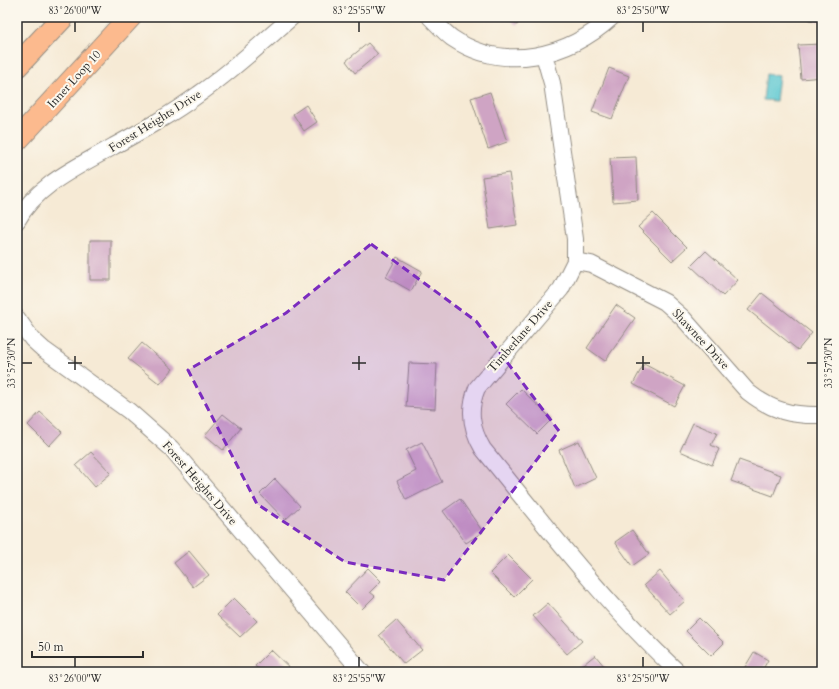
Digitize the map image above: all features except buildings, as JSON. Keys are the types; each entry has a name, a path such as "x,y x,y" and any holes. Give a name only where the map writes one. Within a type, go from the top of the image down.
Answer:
{"highway":[{"path":"17,66 63,17"},
{"name":"Inner Loop 10","path":"17,140 130,17"}],"street":[{"name":"Forest Heights Drive","path":"17,221 28,205 50,184 153,124 199,94 231,70 292,17"},
{"path":"430,17 451,37 478,51 514,58 530,58 544,55 577,40 612,17"},
{"name":"Timberlane Drive","path":"544,55 552,83 575,239 575,261 561,289 477,388 472,405 472,425 475,436 482,449 568,552 651,646 678,672"},
{"name":"Shawnee Drive","path":"575,261 591,264 665,302 683,318 748,392 759,401 771,408 786,412 822,416"},
{"name":"Forest Heights Drive","path":"17,318 32,339 43,350 129,411 172,448 362,672"}],"highlighted area":[{"path":"371,244 476,321 559,431 444,580 345,562 257,504 188,370 286,313"}],"water":[{"path":"766,74 779,76 776,101 763,100"}]}
